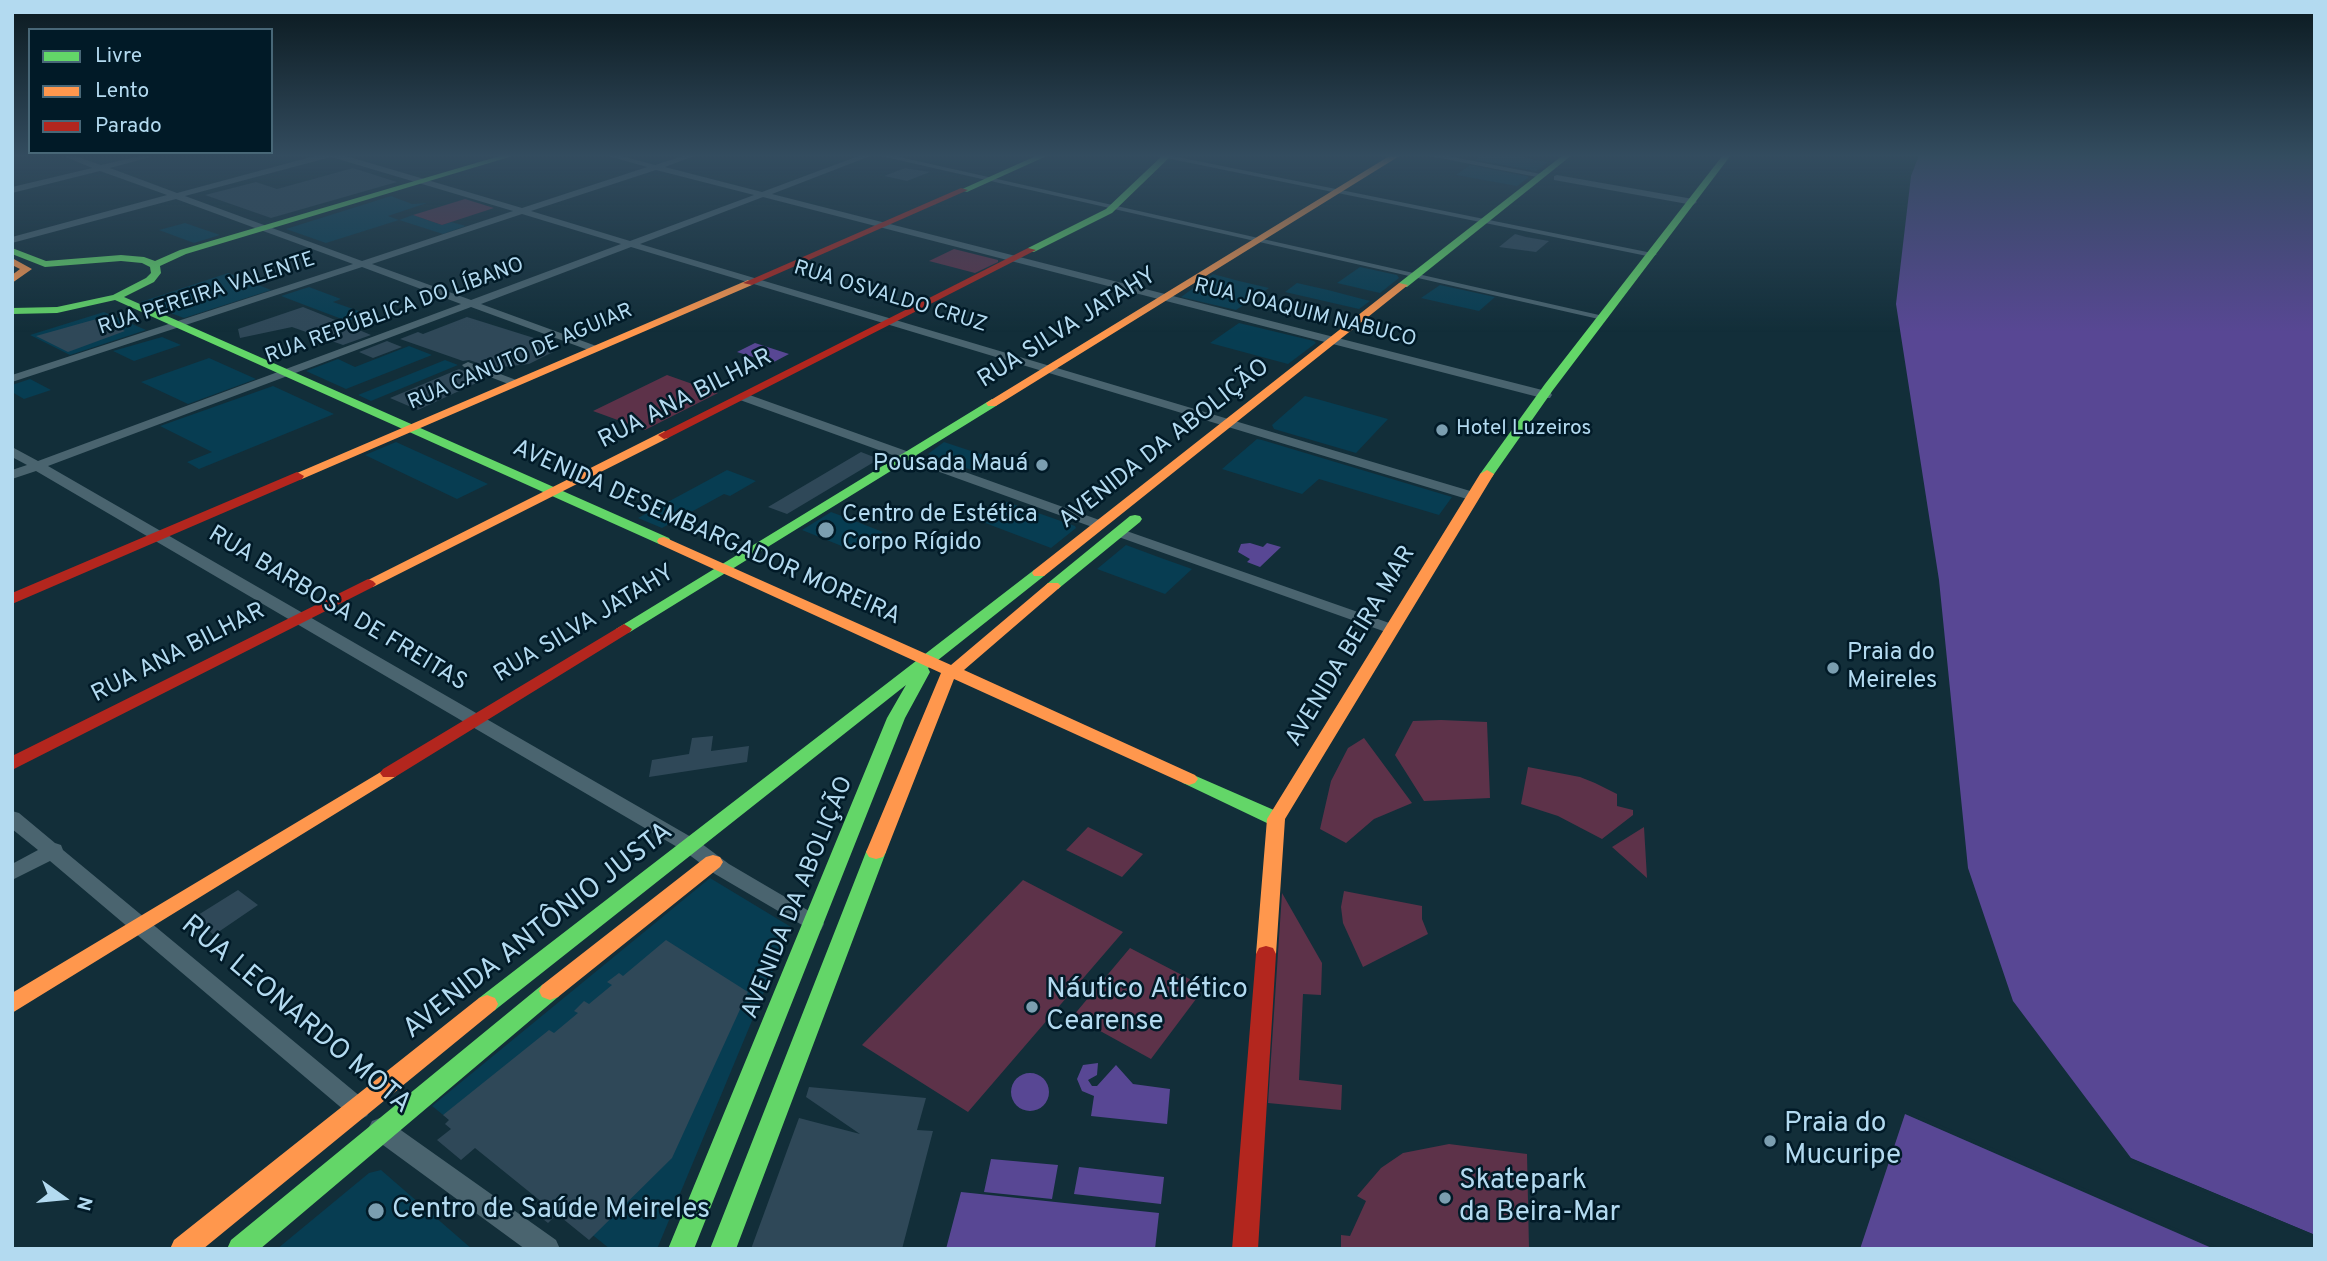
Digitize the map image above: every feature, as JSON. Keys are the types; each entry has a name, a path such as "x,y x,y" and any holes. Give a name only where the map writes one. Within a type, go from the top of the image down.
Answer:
{"main road":[{"path":"155,265 177,254 315,214"},
{"name":"RUA CANUTO DE AGUIAR","path":"12,599 910,214"},
{"name":"RUA ANA BILHAR","path":"12,764 1105,214"},
{"name":"RUA SILVA JATAHY","path":"12,1004 1300,214"},
{"name":"AVENIDA DA ABOLIÇÃO","path":"1169,492 1432,279 1504,214"},
{"name":"AVENIDA BEIRA MAR","path":"1245,1249 1276,818 1389,628 1472,496 1603,317 1684,214"},
{"name":"AVENIDA DA ABOLIÇÃO","path":"681,1249 896,718 929,659 1415,276 1493,223"},
{"path":"12,251 45,264 121,258 144,260 155,265"},
{"path":"12,261 27,269 12,281"},
{"path":"12,311 57,310 116,296 150,280 156,273 155,265"},
{"name":"AVENIDA DESEMBARGADOR MOREIRA","path":"116,296 929,659 1276,818"},
{"name":"AVENIDA DA ABOLIÇÃO","path":"723,1249 920,738 951,670 1149,508"},
{"name":"AVENIDA ANTÔNIO JUSTA","path":"183,1249 547,956 929,659"},
{"name":"AVENIDA ANTÔNIO JUSTA","path":"240,1249 573,972 713,862"},
{"path":"547,956 573,972"}],"street":[{"path":"12,240 108,214"},
{"path":"229,214 595,349"},
{"name":"RUA PEREIRA VALENTE","path":"12,379 515,214"},
{"name":"RUA OSVALDO CRUZ","path":"527,214 1472,496"},
{"name":"RUA REPÚBLICA DO LÍBANO","path":"12,475 711,214"},
{"name":"RUA JOAQUIM NABUCO","path":"838,214 1546,395"},
{"path":"1142,214 1603,317"},
{"path":"1447,214 1652,254"},
{"path":"468,365 515,383"},
{"path":"744,397 1100,525"},
{"name":"RUA BARBOSA DE FREITAS","path":"12,452 302,617 473,721 691,846 814,924"},
{"path":"1118,532 1389,628"},
{"name":"RUA LEONARDO MOTA","path":"12,818 54,850 383,1132 547,1249"},
{"path":"12,873 54,850"}],"shaded area":[{"path":"334,214 394,214 388,216 399,220 326,243 286,229"},
{"path":"417,214 476,214 442,225 413,215"},
{"path":"1907,214 2315,214 2315,1235 2131,1158 2013,1001 1968,868 1939,580 1896,304"},
{"path":"413,215 442,225 451,222 466,226 443,234 399,220"},
{"path":"185,223 220,235 194,243 159,230"},
{"path":"954,249 998,262 975,273 929,261"},
{"path":"1360,267 1397,275 1399,278 1380,293 1337,283"},
{"path":"228,273 271,290 184,318 141,302"},
{"path":"1213,274 1269,288 1236,310 1181,297"},
{"path":"1297,283 1370,301 1359,309 1285,292"},
{"path":"1440,285 1495,297 1479,311 1421,298"},
{"path":"309,287 341,299 333,302 367,314 347,321 281,296"},
{"path":"104,312 146,330 70,355 30,335"},
{"path":"1239,323 1316,343 1288,364 1210,343"},
{"path":"162,337 181,345 134,361 113,351"},
{"path":"755,343 789,354 772,363 737,352"},
{"path":"409,346 432,355 346,389 306,371 338,359 355,367"},
{"path":"209,358 256,379 188,404 141,382"},
{"path":"445,360 458,365 371,401 358,395"},
{"path":"667,375 718,393 645,430 593,411"},
{"path":"30,379 51,390 24,399 12,392 12,385"},
{"path":"273,386 334,414 199,469 187,462 212,452 160,426"},
{"path":"1305,396 1388,419 1356,453 1274,429 1272,425"},
{"path":"1257,439 1452,497 1439,515 1319,479 1302,494 1222,469"},
{"path":"396,442 488,484 457,499 365,455"},
{"path":"944,442 993,458 974,471 928,454"},
{"path":"727,470 756,481 730,496 724,494 662,528 638,518"},
{"path":"1007,502 1076,528 1051,548 980,521"},
{"path":"831,512 883,532 854,551 802,530"},
{"path":"1250,543 1263,547 1267,543 1281,547 1260,567 1247,562 1250,559 1238,552 1241,544"},
{"path":"1126,545 1192,569 1165,594 1097,569"},
{"path":"1413,721 1487,722 1490,798 1424,801 1395,755"},
{"path":"1364,738 1412,803 1374,819 1346,843 1320,829 1331,781 1348,748"},
{"path":"1528,767 1580,777 1595,783 1617,794 1617,806 1633,810 1633,815 1602,839 1558,816 1521,804"},
{"path":"1088,827 1143,854 1122,877 1066,850"},
{"path":"1644,827 1647,878 1612,847"},
{"path":"710,878 791,927 657,1249 610,1249 432,1106"},
{"path":"1023,880 1123,932 968,1112 862,1045"},
{"path":"1344,891 1422,906 1422,919 1428,934 1363,967 1343,923 1341,907"},
{"path":"1282,893 1322,963 1321,995 1303,994 1299,1080 1342,1085 1341,1110 1268,1103"},
{"path":"1130,948 1205,987 1151,1059 1073,1016"},
{"path":"1098,1063 1097,1075 1088,1080 1092,1086 1097,1086 1116,1065 1133,1084 1170,1089 1167,1124 1091,1116 1094,1096 1082,1091 1077,1079 1083,1065"},
{"path":"1030,1073 1043,1079 1049,1092 1043,1105 1030,1111 1017,1105 1011,1092 1017,1079"},
{"path":"1905,1114 2214,1249 1860,1249"},
{"name":"Skatepark da Beira-Mar","path":"1449,1144 1527,1154 1529,1249 1341,1249 1341,1235 1350,1236 1366,1201 1357,1196 1381,1168 1403,1153"},
{"path":"991,1159 1058,1165 1052,1199 984,1192"},
{"path":"1079,1167 1164,1177 1161,1204 1074,1194"},
{"name":"Centro de Saúde Meireles","path":"381,1170 472,1249 277,1249 369,1173"},
{"path":"961,1192 1159,1213 1155,1249 946,1249"}],"pier":[{"path":"1906,1110 2216,1246 2218,1249 1902,1112"},
{"path":"2125,1156 2315,1235 2315,1238 2130,1161"}],"building":[{"path":"259,214 286,214 271,218"},
{"path":"1515,234 1549,241 1536,252 1499,247"},
{"path":"303,307 371,335 343,345 292,327 240,338 238,329"},
{"path":"467,317 534,338 531,340 552,348 547,350 553,352 529,364 493,368 469,360 463,361 400,339 418,332 423,334"},
{"path":"100,318 125,331 68,352 36,336"},
{"path":"387,341 402,347 373,358 359,352"},
{"path":"459,369 485,379 418,410 390,398"},
{"path":"861,452 879,459 787,514 768,507"},
{"path":"713,736 711,751 749,746 747,762 649,777 652,760 689,754 692,738"},
{"path":"238,890 258,905 214,935 198,922 202,919 198,915"},
{"path":"666,940 748,992 672,1158 589,1240 557,1214 548,1223 534,1212 543,1203 475,1148 461,1160 437,1140 451,1129 445,1124 449,1120 443,1115 549,1030 554,1033 578,1013 574,1011 584,1001 589,1004 612,985 607,982 619,973 623,976"},
{"path":"809,1087 926,1098 917,1130 933,1131 902,1249 751,1249 799,1118 860,1134 806,1097"}],"traffic: fast":[{"path":"155,265 183,252 312,214"},
{"path":"1031,250 1103,214"},
{"path":"1403,285 1493,214"},
{"path":"1487,474 1549,387 1682,214"},
{"path":"12,251 45,264 121,258 144,260 155,265"},
{"path":"12,311 57,310 116,297 150,280 156,273 155,265"},
{"path":"116,297 664,541"},
{"path":"624,629 992,403"},
{"path":"1053,586 1135,519"},
{"path":"487,1004 1039,573"},
{"path":"681,1249 896,718 922,672"},
{"path":"1189,779 1276,819"},
{"path":"723,1249 876,852"},
{"path":"240,1249 550,991"}],"traffic: slow":[{"path":"992,403 1301,214"},
{"path":"12,261 27,269 12,280"},
{"path":"297,476 748,283"},
{"path":"1039,573 1403,285"},
{"path":"368,584 664,435"},
{"path":"1266,954 1276,819 1487,474"},
{"path":"664,541 1189,779"},
{"path":"876,852 946,677 1053,586"},
{"path":"12,1004 389,773"},
{"path":"550,991 713,862"},
{"path":"183,1249 487,1004"}],"traffic: jam":[{"path":"748,283 909,214"},
{"path":"664,435 1031,250"},
{"path":"12,599 297,476"},
{"path":"12,764 368,584"},
{"path":"389,773 624,629"},
{"path":"1245,1249 1266,954"}],"place":[{"name":"Hotel Luzeiros","path":"1442,430"},
{"name":"Pousada Mauá","path":"1042,465"},
{"name":"Centro de Estética Corpo Rígido","path":"826,530"},
{"name":"Praia do Meireles","path":"1833,668"},
{"name":"Náutico Atlético Cearense","path":"1032,1007"},
{"name":"Praia do Mucuripe","path":"1770,1141"},
{"name":"Skatepark da Beira-Mar","path":"1445,1198"},
{"name":"Centro de Saúde Meireles","path":"376,1211"}]}
